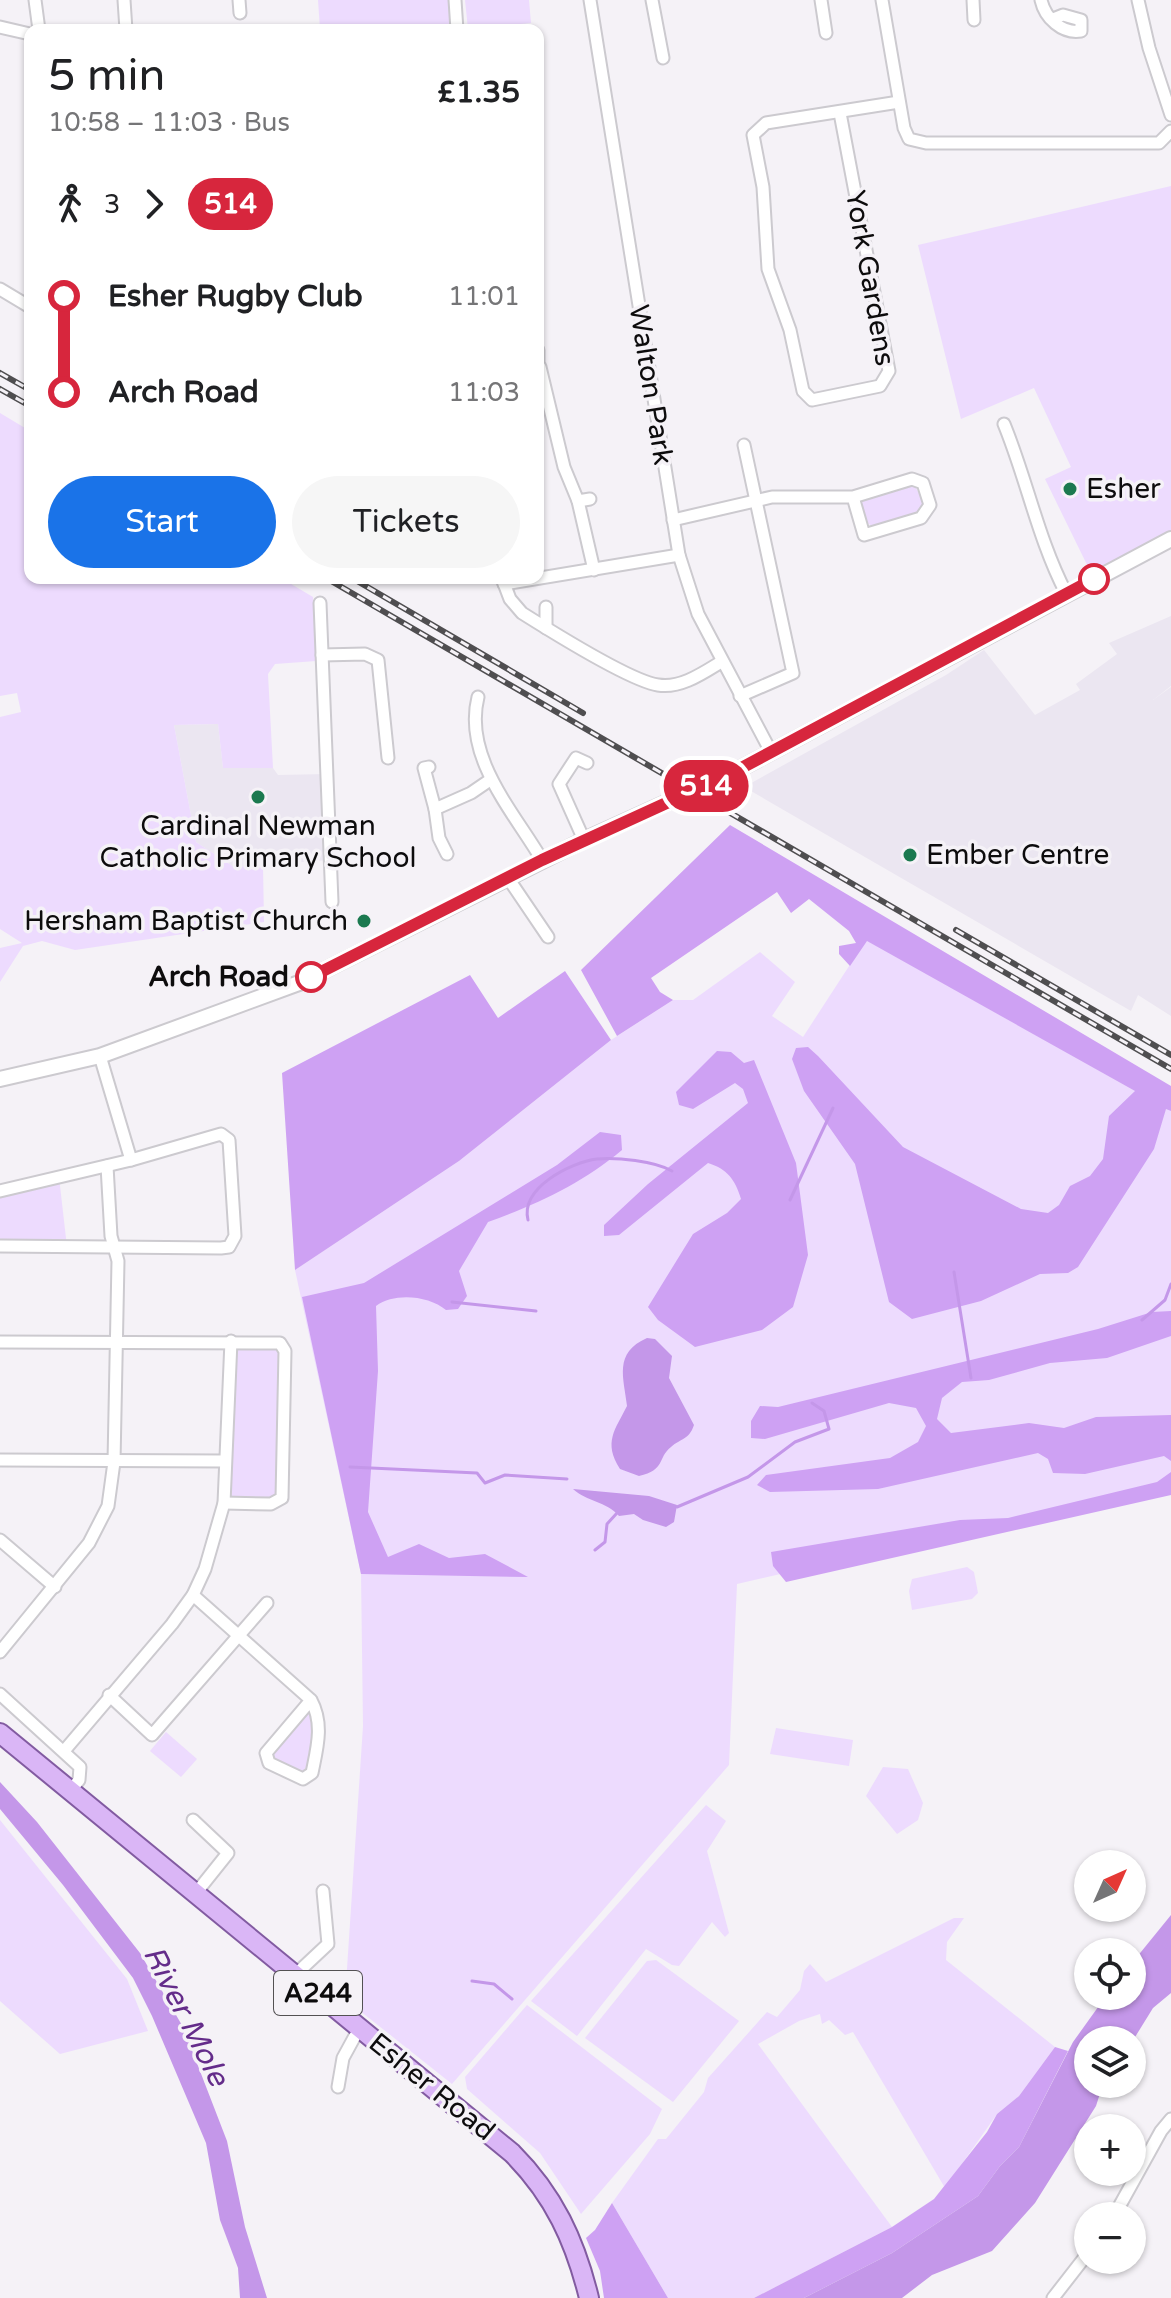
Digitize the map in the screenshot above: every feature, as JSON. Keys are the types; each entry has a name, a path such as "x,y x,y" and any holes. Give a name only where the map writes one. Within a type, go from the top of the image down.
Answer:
{"main road":[{"name":"Esher Road","path":"0,1733 488,2132 530,2171 568,2229 589,2298"},
{"name":"Esher Road","path":"0,1744 463,2123 524,2181 556,2231 579,2298"}],"street":[{"path":"35,0 38,24"},
{"path":"124,0 126,24"},
{"path":"455,0 457,24"},
{"name":"Walton Park","path":"590,0 679,555 695,605 721,662 771,752"},
{"path":"652,0 663,58"},
{"path":"821,0 826,33"},
{"path":"882,0 905,134 909,139 926,143 1159,143 1171,131"},
{"path":"973,0 974,20"},
{"path":"1041,0 1044,11 1053,19"},
{"path":"1138,0 1149,48 1171,115"},
{"path":"0,27 24,33"},
{"name":"York Gardens","path":"840,113 889,371 880,386 812,400 803,391 790,330 768,269 763,187 753,135 766,123 899,102"},
{"path":"0,289 24,300"},
{"path":"544,387 564,467 584,500 594,570"},
{"path":"1004,424 1022,469 1027,500 1044,537 1050,563 1066,593"},
{"path":"740,696 793,673 744,445"},
{"path":"673,520 772,497 853,497 919,479 930,505 921,518 864,535 853,497"},
{"path":"0,1079 100,1056 286,989 542,860 681,798 1171,539"},
{"path":"544,576 679,555"},
{"path":"504,584 510,599 522,613 638,679 658,686 685,682 721,662"},
{"path":"320,603 332,902"},
{"path":"546,607 546,628"},
{"path":"322,655 365,654 378,660 388,758"},
{"path":"479,697 474,714 490,780 542,860"},
{"path":"584,840 559,784 572,760 576,758 587,763"},
{"path":"429,767 424,768 439,838 447,854"},
{"path":"435,809 471,793 490,780"},
{"path":"508,878 548,937"},
{"path":"100,1056 131,1160"},
{"path":"0,1191 131,1160 214,1133 225,1136 230,1151 235,1236 229,1247 221,1248 0,1246"},
{"path":"0,1652 89,1543 108,1506 114,1462 118,1261 107,1166"},
{"path":"0,1342 117,1339 276,1341 284,1347 284,1493 280,1502 271,1504 224,1503"},
{"path":"64,1751 193,1595 213,1548 224,1503 231,1341"},
{"path":"0,1460 224,1461"},
{"path":"0,1540 55,1587"},
{"path":"193,1595 311,1700 318,1713 319,1735 312,1773 303,1779 269,1763 266,1753 311,1700"},
{"path":"109,1695 152,1735 267,1603"},
{"path":"0,1694 64,1751 81,1771 71,1790"},
{"path":"193,1820 228,1853 196,1893"},
{"path":"296,1974 328,1944 323,1891"},
{"path":"338,2087 343,2058 355,2036"},
{"path":"1122,2202 1161,2131 1171,2119"},
{"path":"1053,2298 1074,2271"}],"shaded area":[{"path":"318,0 450,0 452,24 320,24"},
{"path":"465,0 529,0 531,23 467,24"},
{"path":"1171,186 1171,532 1092,575 1045,479 1071,467 1034,388 961,419 918,245"},
{"path":"0,413 24,427 24,584 291,584 313,597 316,661 275,664 268,674 273,768 223,768 218,724 174,725 196,842 234,867 263,865 264,922 75,950 42,941 23,946 0,982 0,948 22,943 0,929 0,717 21,712 17,693 0,696"},
{"path":"914,484 924,503 917,513 872,526 863,520 858,499"},
{"path":"1171,616 1171,686 1153,700 1171,687 1171,1016 1138,995 1131,1011 744,787 946,675 984,650 1035,715 1080,690 1076,684 1117,654 1109,643"},
{"name":"Cardinal Newman Catholic Primary School","path":"218,724 223,768 273,768 278,775 327,774 330,860 234,867 196,842 174,725"},
{"path":"730,825 1171,1086 1171,1111 1166,1109 1154,1149 1078,1267 1068,1273 1040,1274 981,1301 912,1319 889,1302 855,1164 804,1091 792,1059 796,1048 808,1047 818,1056 903,1147 1021,1209 1048,1213 1059,1205 1070,1186 1090,1176 1103,1159 1109,1116 1135,1091 867,941 850,966 839,954 839,946 856,943 849,931 809,899 791,913 777,892 651,978 660,992 673,1000 617,1036 581,970"},
{"path":"866,940 1171,1111 1171,1484 737,1584 729,1765 452,2084 345,1999 363,1726 361,1574 295,1270 459,1161 611,1040 673,1000 693,1000 760,952 795,982 772,1016 803,1037"},
{"path":"565,971 611,1040 459,1161 295,1270 282,1073 470,975 498,1018"},
{"path":"717,1051 731,1052 744,1063 754,1060 796,1163 808,1255 793,1307 762,1330 695,1347 658,1320 648,1307 693,1234 727,1213 741,1199 733,1180 720,1168 708,1163 619,1235 604,1236 604,1225 648,1184 748,1103 743,1089 735,1083 693,1109 679,1105 676,1092"},
{"path":"600,1132 621,1135 622,1150 558,1192 488,1222 459,1271 467,1296 458,1309 446,1310 421,1299 402,1297 376,1306 378,1371 368,1512 388,1557 419,1544 449,1558 485,1554 528,1577 361,1574 302,1297 364,1283 557,1165"},
{"path":"59,1177 67,1247 0,1246 0,1191"},
{"path":"1171,1311 1171,1336 1107,1358 1050,1363 989,1380 962,1382 942,1398 937,1419 951,1433 1029,1423 1064,1428 1096,1417 1171,1415 1171,1461 1164,1456 1085,1474 1053,1473 1048,1459 1038,1453 878,1489 770,1492 757,1485 766,1475 890,1458 918,1442 926,1426 916,1408 889,1403 765,1439 751,1438 751,1421 760,1406 778,1407 1098,1329 1152,1312"},
{"path":"647,1338 655,1339 672,1356 669,1378 694,1425 687,1436 667,1451 657,1467 639,1476 620,1469 612,1444 615,1429 627,1406 623,1376 625,1359 636,1344"},
{"path":"231,1341 280,1343 282,1498 224,1503"},
{"path":"1171,1472 1171,1495 786,1582 773,1566 771,1552 960,1520 1008,1518 1157,1482"},
{"path":"573,1489 649,1496 677,1505 674,1522 666,1527 634,1514 619,1516"},
{"path":"967,1567 974,1572 978,1593 972,1599 912,1610 909,1591 912,1579"},
{"path":"307,1711 310,1712 313,1746 309,1762 299,1773 274,1761 272,1757"},
{"path":"776,1728 853,1740 849,1766 770,1754"},
{"path":"166,1732 197,1759 181,1777 150,1751"},
{"path":"883,1767 908,1769 923,1803 918,1820 897,1834 866,1796"},
{"path":"0,1782 37,1822 140,1953 183,2027 227,2141 245,2227 267,2298 240,2298 238,2268 220,2220 206,2143 133,1978 63,1885 0,1809"},
{"path":"706,1805 726,1821 707,1851 729,1933 725,1937 712,1922 679,1966 646,1949 577,2036 531,2001"},
{"path":"0,1820 127,1979 148,2031 60,2054 0,2001"},
{"path":"1171,1915 1171,1993 1153,2008 1142,2026 1084,2026 1096,2010 1146,2010 1146,1946"},
{"path":"954,1918 964,1918 947,1942 946,1960 1055,2047 1019,2096 997,2114 945,2188 853,2032 845,2035 829,2020 822,2024 820,2014 799,2021 758,2044 892,2227 754,2298 668,2298 612,2203 658,2139 666,2139 704,2092 708,2078 767,2012 777,2017 800,1990 804,1971 810,1964 826,1982"},
{"path":"656,1960 739,2021 673,2102 585,2038 647,1961"},
{"path":"527,2005 662,2109 650,2134 581,2214 540,2153 467,2089 465,2077"},
{"path":"1073,2042 1074,2098 1099,2098 1096,2106 1091,2114 1074,2114 1074,2141 1035,2203 992,2251 932,2275 902,2298 804,2298 892,2253 978,2196 1019,2147"},
{"path":"1055,2047 1068,2051 1019,2147 978,2196 892,2253 804,2298 754,2298 892,2227 934,2199 987,2132 997,2114 1019,2096"},
{"path":"612,2203 668,2298 604,2298 600,2271 586,2238 595,2230"}],"waterway":[{"path":"790,1200 833,1108"},
{"path":"528,1220 528,1208 539,1187 574,1165 597,1159 635,1160 672,1171"},
{"path":"954,1272 971,1378"},
{"path":"1142,1320 1165,1300 1171,1284"},
{"path":"452,1302 536,1311"},
{"path":"677,1507 748,1477 795,1442 829,1429 824,1411 812,1403"},
{"path":"350,1467 477,1473 485,1483 505,1475 567,1479"},
{"path":"595,1550 605,1542 607,1524 617,1513"},
{"path":"472,1981 494,1984 512,1999"}],"railway":[{"path":"0,373 24,387"},
{"path":"0,389 24,403"},
{"path":"336,584 1171,1069"},
{"path":"362,584 583,713"},
{"path":"956,930 1171,1055"}],"bus line":[{"name":"514","path":"311,977 542,860 732,773 1094,579"}],"place":[{"name":"Esher","path":"1070,489"},
{"name":"Cardinal Newman Catholic Primary School","path":"258,797"},
{"name":"Ember Centre","path":"910,855"},
{"name":"Hersham Baptist Church","path":"364,921"},
{"name":"Arch Road","path":"311,977"}],"water label":[{"name":"River Mole","path":"186,2016"}]}
